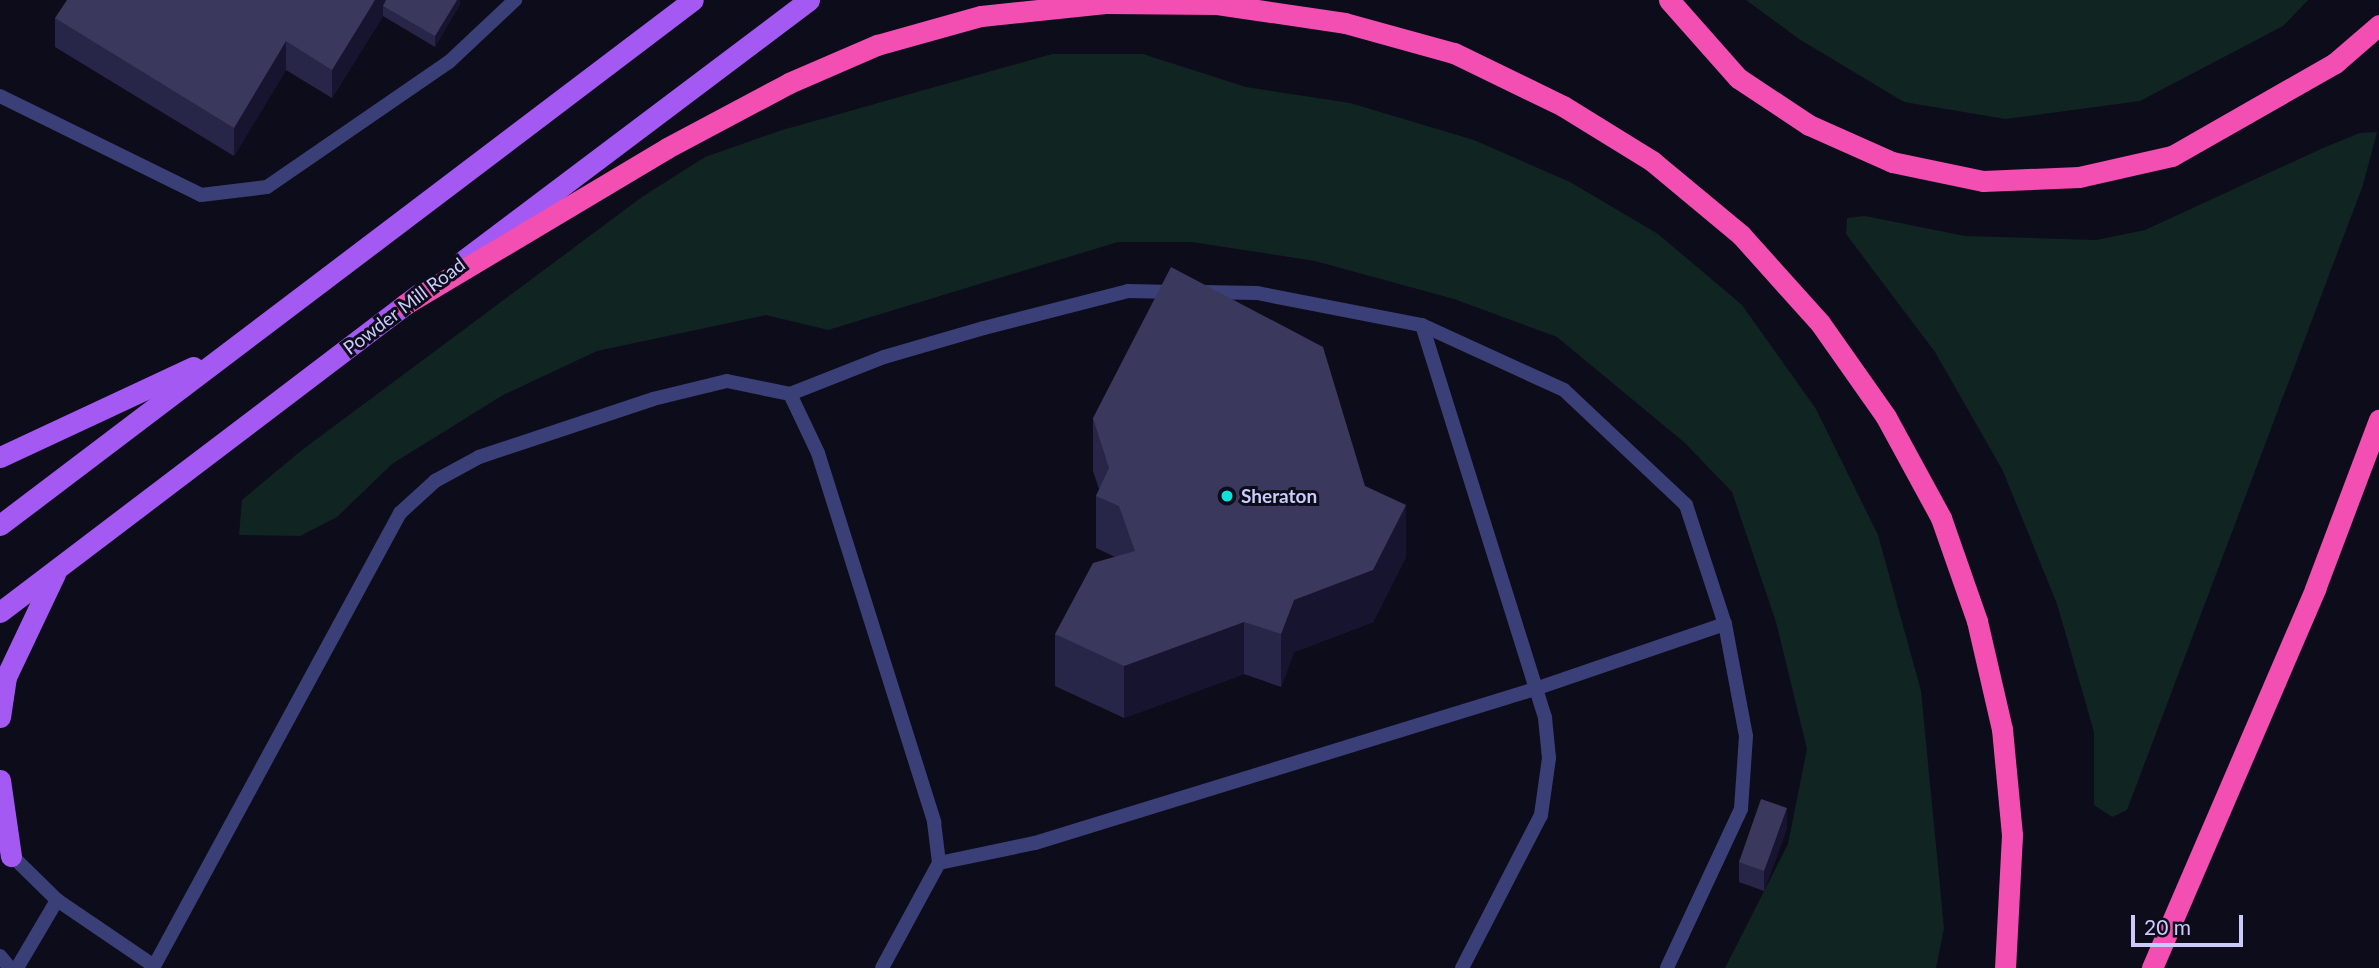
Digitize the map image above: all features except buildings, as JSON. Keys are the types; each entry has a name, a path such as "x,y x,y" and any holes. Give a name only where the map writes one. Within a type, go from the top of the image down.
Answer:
{"highway":[{"path":"1669,0 1738,78 1809,125 1892,162 1983,181 2079,177 2172,156 2334,63 2379,24"},
{"path":"404,305 667,148 789,83 877,45 981,16 1105,3 1217,4 1345,23 1454,53 1563,106 1651,161 1741,235 1821,323 1886,417 1941,518 1977,621 2002,729 2012,835 2005,968"},
{"path":"2152,968 2315,589 2379,420"}],"main road":[{"path":"0,525 693,0"},
{"name":"Powder Mill Road","path":"0,611 809,0"},
{"path":"0,457 227,352"},
{"path":"0,717 6,677 57,570"},
{"path":"0,780 6,849"}],"street":[{"path":"0,96 201,195 267,187 449,62 515,0"},
{"path":"6,849 57,900 154,967 400,513 435,481 479,457 653,399 727,381 789,394 884,357 1128,291 1257,293 1422,325 1564,390 1686,505 1725,624 1746,736 1741,809 1667,968"},
{"path":"1422,325 1545,718 1549,758 1541,816 1462,968"},
{"path":"789,394 818,453 934,822 939,863 882,968"},
{"path":"939,863 1021,848 1535,689 1725,624"},
{"path":"17,968 57,900"},
{"path":"0,956 10,968"}],"green space":[{"path":"1746,0 2308,0 2283,26 2140,101 2006,119 1904,102 1799,39"},
{"path":"1052,54 1143,54 1246,87 1350,103 1474,140 1570,182 1658,234 1742,305 1816,409 1878,535 1921,691 1944,928 1936,968 1725,968 1788,844 1807,749 1776,622 1732,492 1685,443 1557,337 1454,299 1315,261 1192,242 1118,242 828,330 766,315 597,351 503,395 392,464 337,517 300,536 239,535 242,500 302,450 642,197 705,157 779,131"},
{"path":"2377,132 2363,185 2127,810 2112,817 2094,805 2094,732 2057,604 2003,471 1935,352 1846,234 1847,218 1865,216 1965,236 2096,240 2145,230 2323,148 2360,133"}],"place":[{"name":"Sheraton","path":"1227,496"}]}
